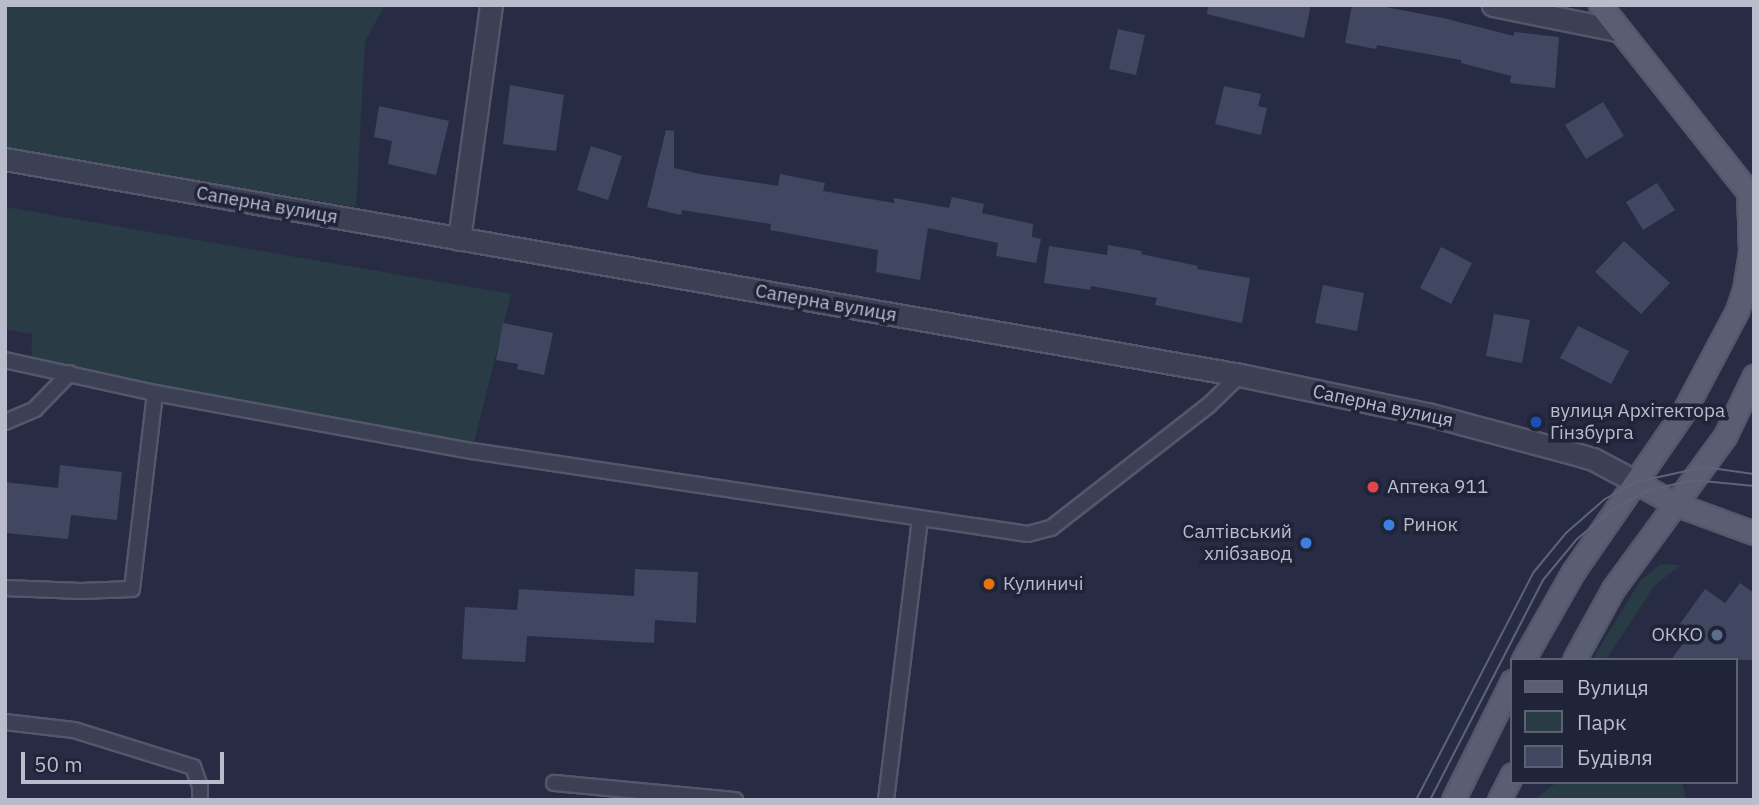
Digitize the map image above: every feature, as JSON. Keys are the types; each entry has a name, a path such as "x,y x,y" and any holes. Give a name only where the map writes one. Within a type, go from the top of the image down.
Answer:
{"main road":[{"path":"1523,658 1573,572 1684,411 1737,311 1751,251 1751,195 1617,30 1600,5"},
{"path":"1575,658 1614,589 1725,436 1754,376"},
{"path":"1636,482 1675,504 1754,533"},
{"path":"1453,800 1510,685"},
{"path":"1499,800 1510,778"}],"street":[{"path":"459,239 491,5"},
{"path":"1493,5 1617,30"},
{"name":"Саперна вулиця","path":"5,159 1240,375 1427,414 1565,451 1593,459 1636,482"}],"lane":[{"path":"5,360 155,393 472,451 1028,534 1051,528 1209,405 1240,375"},
{"path":"5,422 36,409 70,373"},
{"path":"5,588 81,591 132,589 155,393"},
{"path":"886,800 920,520"},
{"path":"5,722 74,730 193,767 201,786 200,800"},
{"path":"554,783 735,800"}],"green space":[{"path":"5,5 403,5 383,8 365,42 356,207 5,148"},
{"path":"5,207 511,294 472,451 31,365 32,334 5,329"},
{"path":"1661,564 1681,565 1654,586 1607,658 1593,658 1640,581"},
{"path":"1554,784 1682,784 1686,800 1534,800"}],"building":[{"path":"1208,5 1311,5 1304,38 1207,14"},
{"path":"1352,5 1375,5 1443,18 1514,36 1514,32 1559,37 1555,88 1510,83 1511,76 1461,63 1461,60 1377,45 1376,49 1345,43"},
{"path":"1118,29 1145,35 1136,75 1109,69"},
{"path":"510,85 564,95 556,151 503,144"},
{"path":"1224,86 1261,94 1258,106 1267,108 1261,135 1215,124"},
{"path":"1603,102 1624,136 1586,159 1565,125"},
{"path":"379,106 449,121 436,175 388,164 392,141 374,137"},
{"path":"666,130 674,131 674,168 778,186 780,174 825,183 823,191 894,203 894,198 949,208 952,197 984,204 982,213 1033,224 1032,237 1041,239 1036,263 996,256 998,243 928,228 920,280 876,272 878,250 770,230 771,224 682,210 681,215 647,207"},
{"path":"591,146 622,156 608,200 577,190"},
{"path":"1657,183 1675,210 1643,230 1626,202"},
{"path":"1624,241 1670,283 1641,314 1595,272"},
{"path":"1108,245 1198,266 1197,269 1250,278 1242,323 1155,305 1157,298 1091,286 1090,290 1044,283 1049,246 1107,255"},
{"path":"1441,247 1472,263 1451,304 1420,288"},
{"path":"1323,285 1364,293 1357,331 1315,323"},
{"path":"1494,314 1530,320 1522,363 1486,356"},
{"path":"503,323 553,333 544,375 517,369 518,364 496,360"},
{"path":"1578,326 1629,351 1611,384 1560,358"},
{"path":"60,465 122,472 117,520 71,515 68,539 5,533 5,482 58,488"},
{"path":"635,569 698,572 696,623 655,620 654,643 527,636 525,662 462,659 465,607 517,610 519,589 634,596"},
{"name":"ОККО","path":"1740,583 1754,593 1754,660 1672,658 1687,638 1675,631 1705,589 1725,603"}],"tram line":[{"path":"1416,800 1533,573 1566,533 1605,499 1636,482 1704,467 1754,474"},
{"path":"1430,800 1543,580 1577,539 1614,508 1650,490 1693,480 1754,486"}],"place":[{"name":"вулиця Архітектора Гінзбурга","path":"1536,422"},
{"name":"Аптека 911","path":"1373,487"},
{"name":"Ринок","path":"1389,525"},
{"name":"Салтівський хлібзавод","path":"1306,543"},
{"name":"Кулиничі","path":"989,584"},
{"name":"ОККО","path":"1717,635"}]}
